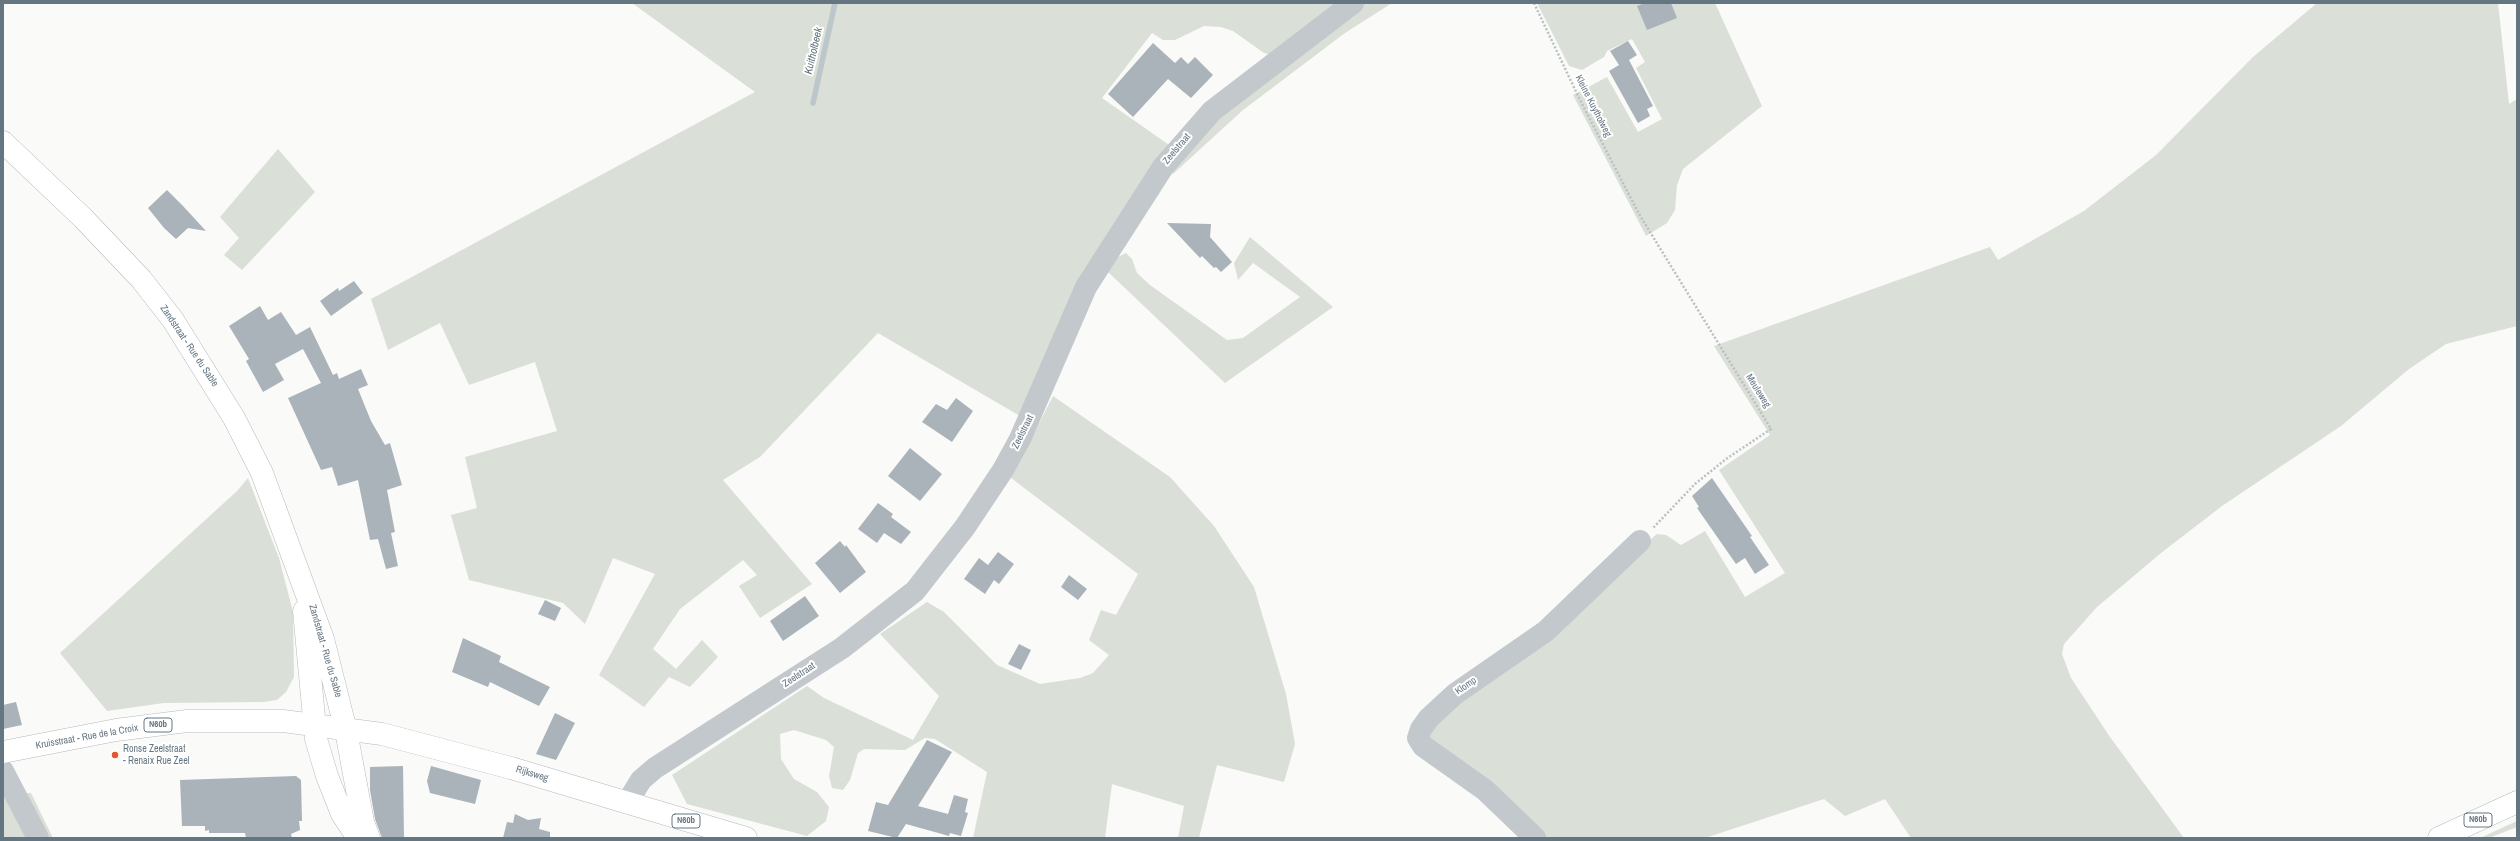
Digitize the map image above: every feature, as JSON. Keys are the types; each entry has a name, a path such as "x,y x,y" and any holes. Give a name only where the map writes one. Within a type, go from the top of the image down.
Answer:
{"main road":[{"name":"Zandstraat - Rue du Sable","path":"3,142 83,218 141,279 173,320 234,418 262,473 323,639 346,731 363,822 369,838"},
{"name":"Zandstraat - Rue du Sable","path":"298,572 308,644 309,680 314,726 327,776 342,814 358,838"},
{"name":"Kruisstraat - Rue de la Croix","path":"3,752 116,730 187,721 266,720 314,726"},
{"name":"Rijksweg","path":"314,726 346,731 382,734 511,768 746,838"},
{"name":"N60b","path":"2439,838 2517,802"}],"street":[{"name":"Zeelstraat","path":"627,803 641,780 655,768 852,641 914,591 965,528 1006,464 1020,439 1086,288 1163,166 1212,111 1353,3"},
{"name":"Klomp","path":"1535,838 1486,790 1423,746 1418,738 1421,729 1429,718 1455,694 1546,631 1640,541"},
{"path":"3,771 38,838"}],"path":[{"name":"Kleine Kuytholweg","path":"1534,3 1579,98 1640,214"},
{"name":"Meuleweg","path":"1640,214 1771,429 1726,459 1695,484 1640,541"}],"shaded area":[{"path":"632,3 1346,3 1272,55 1264,53 1233,31 1221,27 1204,26 1175,40 1163,40 1152,33 1102,98 1172,147 1020,416 878,333 760,457 723,480 812,584 760,618 739,586 757,575 743,560 680,609 653,649 676,669 702,640 718,657 690,687 669,677 644,707 599,675 655,574 613,558 585,624 563,603 469,580 451,515 477,508 465,457 557,431 535,362 469,385 440,323 388,350 371,299 755,92"},
{"path":"1365,3 1392,3 1345,33 1243,110 1173,174 1169,171 1199,135"},
{"path":"1537,3 1715,3 1762,106 1683,169 1677,185 1675,210 1667,223 1646,236 1573,95 1607,77 1638,132 1662,119 1636,68 1645,62 1632,39 1607,51 1604,57 1582,70 1569,66"},
{"path":"2317,3 2498,3 2509,104 2517,99 2517,326 2446,344 2409,369 2341,426 2222,506 2161,553 2097,607 2064,644 2062,654 2071,678 2110,737 2184,838 1911,838 1885,799 1845,816 1824,799 1705,838 1543,838 1428,742 1428,729 1657,534 1666,535 1681,545 1705,531 1745,597 1785,573 1719,470 1770,435 1714,346 1990,247 1998,260 2084,211 2156,155 2253,57"},
{"path":"278,149 315,192 242,270 224,255 239,238 220,217"},
{"path":"1250,237 1333,307 1225,383 1107,271 1118,257 1126,253 1132,259 1137,273 1150,285 1227,340 1243,338 1300,297 1253,263 1238,280 1234,263"},
{"path":"1053,396 1170,477 1214,526 1254,587 1286,694 1295,744 1284,782 1217,765 1199,838 1178,838 1184,806 1112,784 1105,838 973,838 987,772 935,739 925,738 905,750 864,749 858,753 850,780 843,790 832,788 829,776 834,747 826,740 794,730 780,734 781,759 794,779 817,792 829,807 826,821 807,836 687,804 672,775 807,686 824,698 913,740 939,696 880,634 927,602 944,612 997,665 1040,684 1080,678 1093,673 1109,655 1089,640 1101,610 1116,615 1138,574 1011,478"},
{"path":"248,478 279,558 293,612 294,677 286,692 277,700 263,702 164,703 107,711 60,653 237,491"},
{"path":"3,793 30,838 3,838"},
{"path":"19,793 31,793 53,838 43,838"},
{"path":"2517,821 2517,827 2489,838 2480,838"}],"building":[{"path":"1645,3 1671,3 1677,18 1647,30 1637,6"},
{"path":"1628,41 1637,55 1629,60 1653,106 1647,109 1650,116 1638,123 1609,71 1619,65 1610,51"},
{"path":"1153,43 1175,63 1181,57 1188,64 1195,57 1213,75 1191,98 1168,79 1133,117 1108,94"},
{"path":"167,190 206,231 188,228 176,239 164,228 148,208"},
{"path":"1167,223 1211,224 1210,237 1232,262 1221,272 1216,267 1214,268 1202,256 1200,258"},
{"path":"354,281 363,293 331,316 320,301 338,288 339,291"},
{"path":"260,306 268,320 281,312 296,335 310,327 333,375 337,373 339,379 361,369 368,385 358,389 371,421 385,445 390,443 402,485 387,490 395,532 391,533 398,566 386,569 378,539 370,540 358,480 338,486 332,467 321,470 288,398 321,383 303,349 275,364 284,380 263,392 246,361 249,359 229,326"},
{"path":"956,398 973,411 952,442 922,422 936,404 947,410"},
{"path":"910,448 942,474 920,501 888,476"},
{"path":"1712,478 1752,536 1750,537 1769,565 1755,574 1745,558 1736,564 1697,508 1699,507 1692,496"},
{"path":"878,503 893,514 891,517 911,532 901,544 884,533 877,543 858,529"},
{"path":"840,541 845,547 846,545 866,572 840,593 815,563"},
{"path":"998,552 1014,564 999,584 994,580 985,594 964,579 979,558 988,565"},
{"path":"1069,575 1087,589 1078,600 1061,587"},
{"path":"805,596 819,616 783,641 770,621"},
{"path":"545,600 561,608 555,621 538,614"},
{"path":"463,638 501,656 499,662 550,687 539,706 490,682 488,687 452,672"},
{"path":"1019,644 1031,650 1021,670 1008,664"},
{"path":"16,702 22,725 3,729 3,705"},
{"path":"555,713 575,723 556,760 536,754"},
{"path":"927,740 952,752 918,806 948,814 954,795 968,799 965,812 968,813 961,836 950,833 949,836 906,824 897,838 868,831 876,802 888,805"},
{"path":"403,766 404,838 382,838 375,819 370,790 370,767"},
{"path":"431,766 481,780 475,804 430,793 427,781"},
{"path":"296,776 301,780 302,821 299,821 300,830 291,834 292,838 246,838 245,833 209,833 209,830 205,831 205,826 182,826 180,780"},
{"path":"515,814 528,820 541,818 539,829 550,832 550,838 503,838 507,822 513,823"}],"waterway":[{"name":"Kuitholbeek","path":"813,103 835,3"}],"place":[{"name":"Ronse Zeelstraat - Renaix Rue Zeel","path":"115,755"}]}
